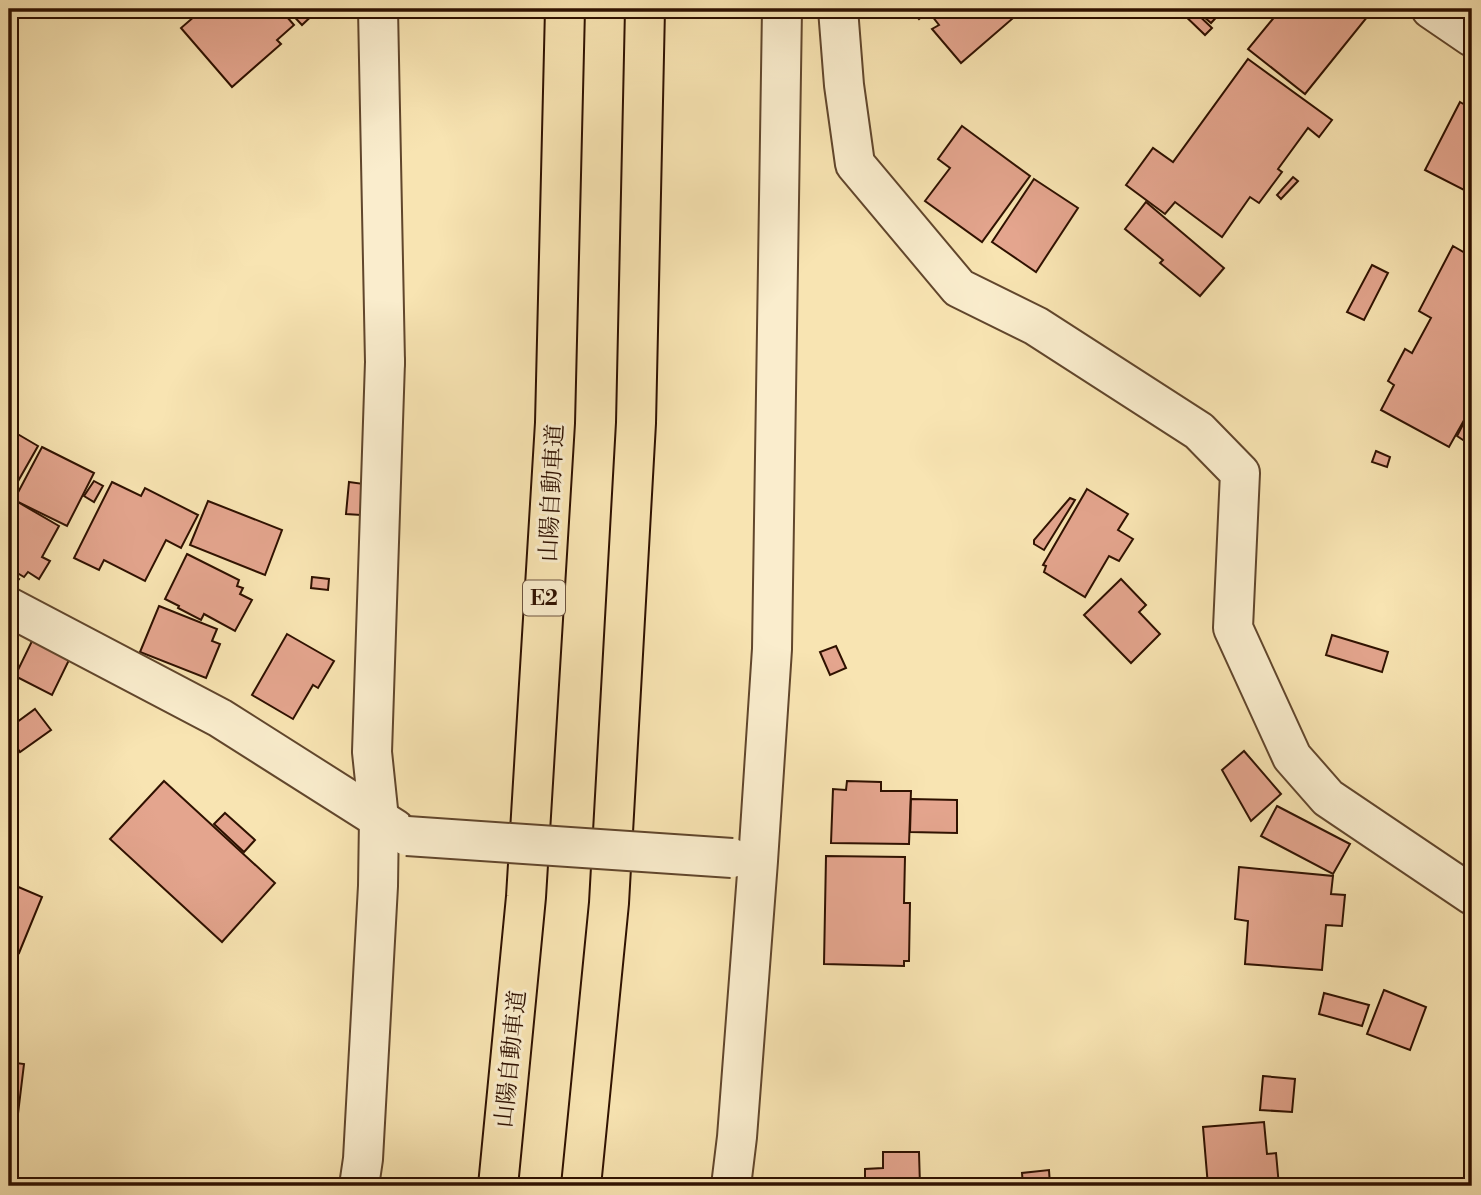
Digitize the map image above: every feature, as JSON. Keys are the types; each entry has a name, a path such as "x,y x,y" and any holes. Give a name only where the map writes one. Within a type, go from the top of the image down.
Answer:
{"highway":[{"name":"山陽自動車道","path":"498,1186 526,897 554,437 565,9"},
{"path":"582,1186 609,903 636,437 645,9"}],"street":[{"path":"359,1186 363,1159 378,886 393,828 372,752 386,362 378,9"},
{"path":"731,1186 737,1137 745,859 772,649 782,9"},
{"path":"838,9 844,85 855,164 959,288 1036,326 1199,431 1240,472 1233,628 1292,757 1328,798 1472,895"},
{"path":"1431,9 1472,37"},
{"path":"9,607 220,718 393,828 745,859"}],"building":[{"path":"203,9 280,9 294,25 277,40 281,44 232,87 181,28"},
{"path":"287,9 319,9 302,25"},
{"path":"910,9 1003,9 1012,19 961,63 932,29 939,25 928,11 919,19"},
{"path":"1178,9 1192,9 1212,28 1205,35"},
{"path":"1195,9 1224,9 1211,23"},
{"path":"1281,9 1372,11 1305,94 1248,49"},
{"path":"1248,59 1332,120 1319,137 1308,128 1278,169 1282,172 1259,203 1250,197 1222,237 1175,202 1165,214 1126,185 1153,148 1173,162"},
{"path":"1460,102 1472,109 1472,174 1464,190 1425,170"},
{"path":"962,126 1030,176 982,242 925,201 950,168 938,159"},
{"path":"1293,177 1298,181 1281,199 1277,195"},
{"path":"1034,179 1078,208 1036,272 992,242"},
{"path":"1146,202 1224,268 1200,296 1160,263 1163,260 1125,229"},
{"path":"1453,246 1472,257 1472,406 1449,447 1381,410 1394,385 1388,381 1405,349 1412,353 1431,318 1419,311"},
{"path":"1372,265 1388,273 1364,320 1347,312"},
{"path":"1472,407 1472,446 1457,436"},
{"path":"9,429 38,446 17,483 9,478"},
{"path":"42,447 94,473 67,526 14,500"},
{"path":"1376,451 1390,457 1387,467 1372,462"},
{"path":"9,480 16,484 9,499"},
{"path":"94,481 103,486 94,502 84,496"},
{"path":"112,482 141,496 145,488 198,515 181,548 166,540 145,581 104,560 99,570 74,558"},
{"path":"349,482 364,484 361,515 346,514"},
{"path":"1087,489 1128,514 1118,530 1133,539 1119,561 1109,556 1085,597 1044,572 1046,566 1043,565"},
{"path":"1070,498 1075,500 1044,550 1034,544 1034,540"},
{"path":"16,501 59,526 42,557 50,561 39,579 28,572 24,577 9,568 9,514"},
{"path":"208,501 282,530 265,575 190,545"},
{"path":"187,554 239,580 237,586 243,588 240,594 252,600 235,631 204,614 201,620 165,599"},
{"path":"9,573 19,579 9,593"},
{"path":"312,577 329,579 328,590 311,588"},
{"path":"1121,579 1146,605 1139,612 1160,634 1131,663 1084,615"},
{"path":"159,606 217,629 212,641 220,644 206,678 140,652"},
{"path":"287,634 334,661 318,688 313,685 293,719 252,695"},
{"path":"1332,635 1388,652 1382,672 1326,655"},
{"path":"33,639 70,658 52,695 15,676"},
{"path":"836,646 846,668 830,675 820,652"},
{"path":"9,651 17,656 9,667"},
{"path":"35,709 51,730 20,752 9,736 9,728"},
{"path":"1244,751 1281,794 1251,821 1222,770"},
{"path":"164,781 275,883 222,942 110,839"},
{"path":"847,781 881,782 881,791 911,791 909,844 831,843 833,789 846,790"},
{"path":"911,799 957,800 957,833 910,832"},
{"path":"1277,806 1350,844 1333,874 1261,836"},
{"path":"225,813 255,840 244,852 214,824"},
{"path":"826,856 905,857 904,903 910,903 909,961 904,961 904,966 824,964"},
{"path":"1239,867 1333,876 1331,894 1345,895 1342,926 1326,925 1322,970 1245,964 1248,921 1235,919"},
{"path":"9,883 42,897 19,953 9,948"},
{"path":"1384,990 1426,1007 1410,1050 1367,1034"},
{"path":"1324,993 1369,1005 1362,1026 1319,1014"},
{"path":"9,1062 24,1064 17,1122 9,1121"},
{"path":"1263,1076 1295,1079 1292,1112 1260,1110"},
{"path":"1264,1122 1267,1154 1276,1153 1279,1186 1208,1186 1203,1127"},
{"path":"883,1152 919,1152 920,1186 865,1186 865,1169 883,1168"},
{"path":"1049,1170 1050,1186 1023,1186 1022,1173"}]}
